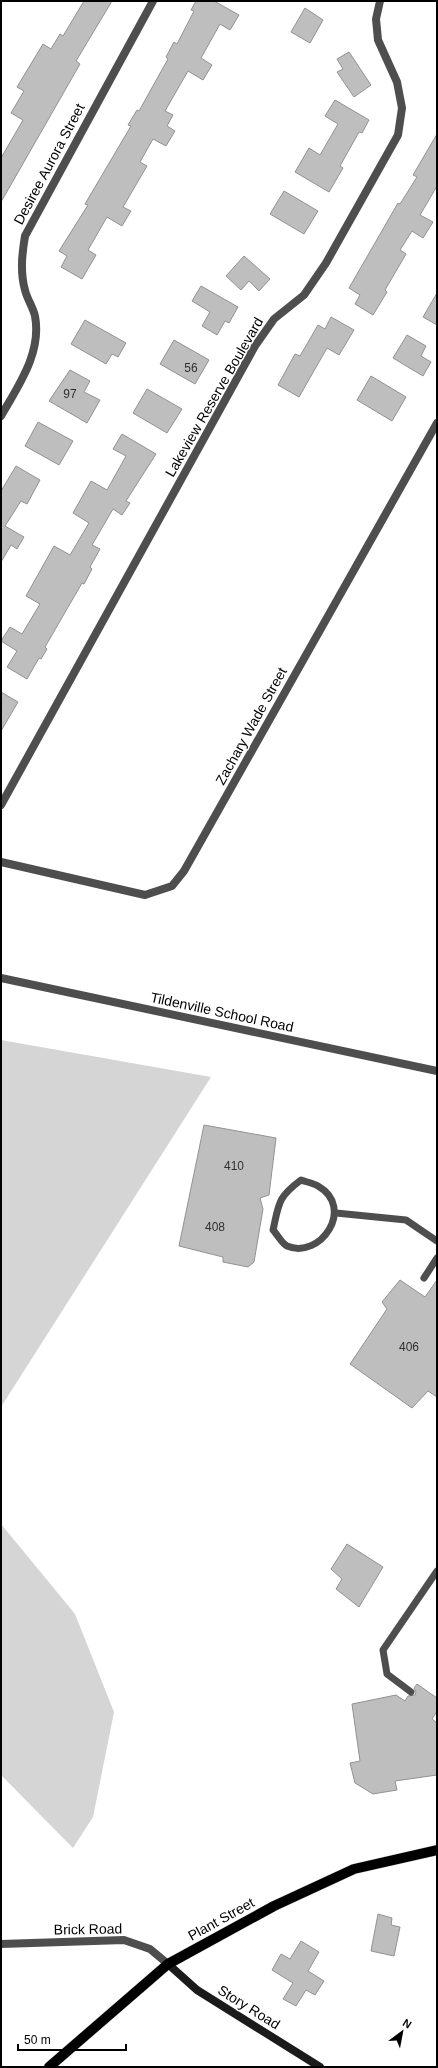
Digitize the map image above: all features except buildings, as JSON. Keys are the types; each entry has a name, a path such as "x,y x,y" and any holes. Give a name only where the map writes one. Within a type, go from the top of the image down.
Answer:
{"main road":[{"name":"Plant Street","path":"49,2067 168,1964 274,1906 354,1869 437,1850"}],"street":[{"name":"Desiree Aurora Street","path":"1,416 26,370 35,342 35,316 25,291 21,263 25,236 153,1"},
{"name":"Lakeview Reserve Boulevard","path":"1,805 255,346 274,319 304,295 326,263 398,135 402,108 397,82 378,40 376,19 380,1"},
{"name":"Zachary Wade Street","path":"1,862 145,895 172,886 184,870 437,423"},
{"name":"Tildenville School Road","path":"1,978 437,1071"},
{"name":"Brick Road","path":"1,1944 124,1940 150,1949 168,1964"},
{"name":"Story Road","path":"168,1964 198,1990 320,2067"}],"lane":[{"path":"301,1180 319,1186 331,1199 336,1213 330,1231 315,1243 300,1249 286,1246 273,1230 280,1200 287,1190 301,1180"},
{"path":"336,1213 406,1220 437,1241"},
{"path":"424,1278 437,1258"},
{"path":"411,1692 387,1674 383,1650 437,1572"}],"shaded area":[{"path":"1,1040 211,1077 1,1407"},
{"path":"1,1524 75,1614 114,1712 93,1817 73,1848 1,1775"}]}
